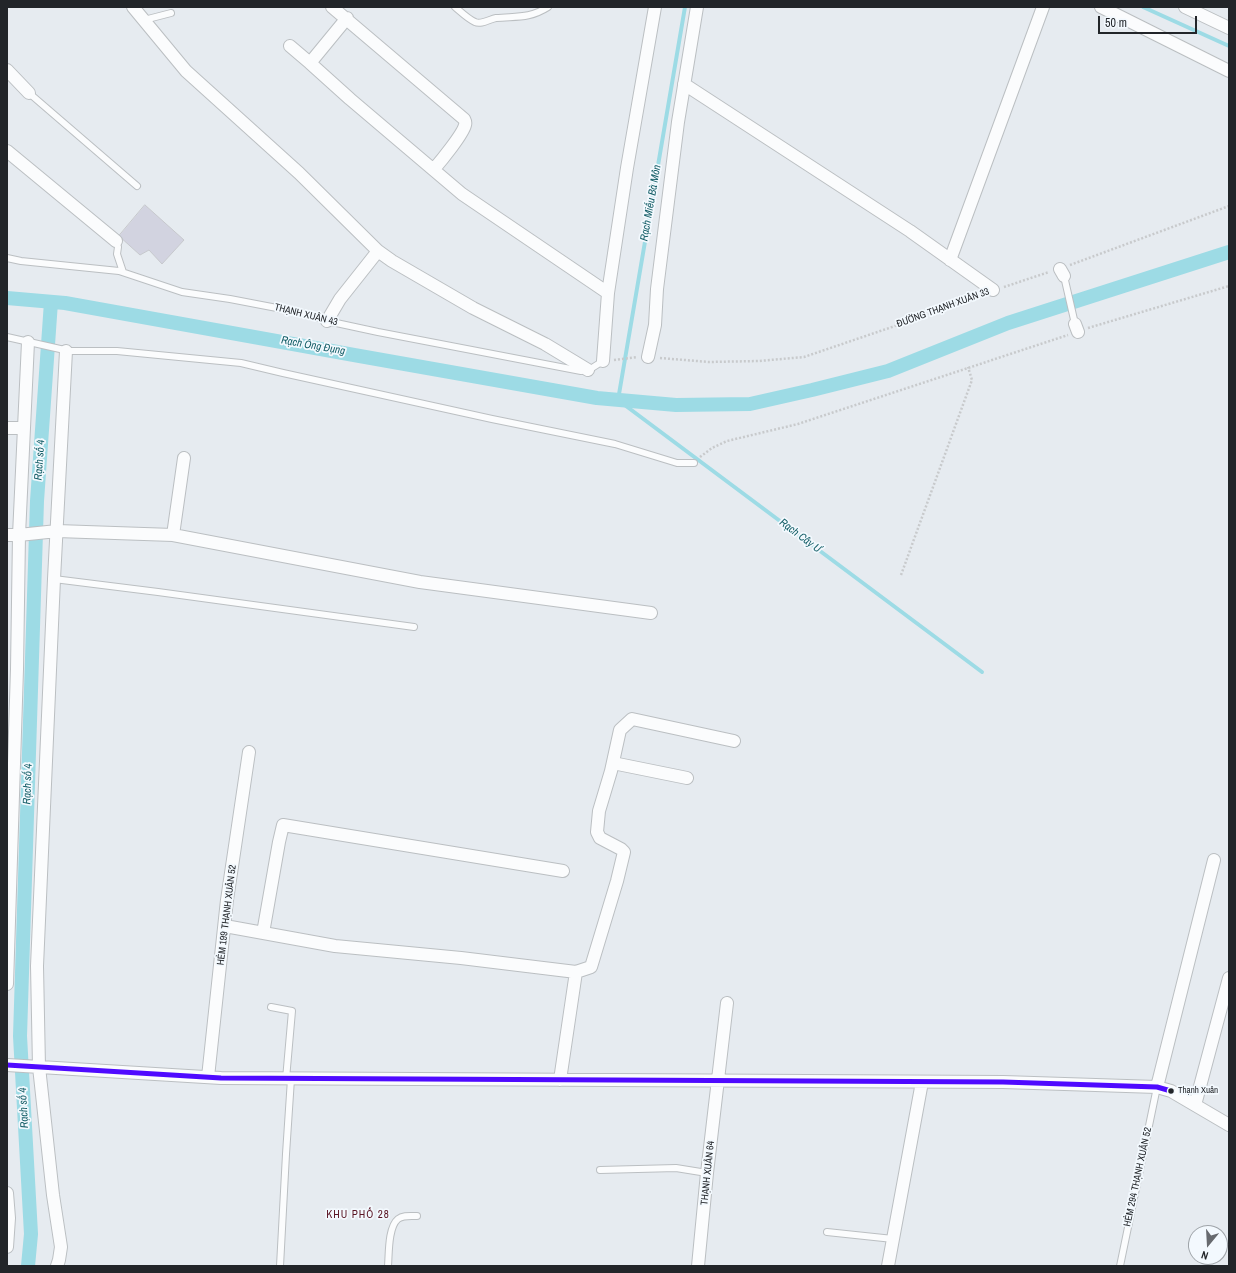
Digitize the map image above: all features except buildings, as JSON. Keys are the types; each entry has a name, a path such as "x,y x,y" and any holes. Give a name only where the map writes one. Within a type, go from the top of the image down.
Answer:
{"street":[{"path":"133,7 186,71 299,173 378,251 392,261 473,308 545,344 588,370"},
{"path":"332,7 347,18 464,118 466,123 465,127 434,170"},
{"path":"606,361 608,293 627,168 655,7"},
{"path":"645,357 655,325 657,289 684,84 697,7"},
{"path":"950,260 1044,7"},
{"path":"1101,7 1229,71"},
{"path":"1185,7 1229,28"},
{"path":"310,63 347,18"},
{"path":"290,46 462,194 608,293"},
{"path":"7,70 30,94"},
{"path":"684,84 903,226 993,290"},
{"path":"7,151 116,241"},
{"path":"327,321 340,299 378,251"},
{"path":"7,984 15,535 24,428 28,342"},
{"path":"61,1264 38,1067 37,966 65,350"},
{"path":"7,428 24,428"},
{"path":"173,535 184,458"},
{"path":"15,535 56,531 173,535 420,582 651,613"},
{"path":"225,926 336,946 469,959 576,972 591,967 617,881 624,852 600,838 597,832 599,811 613,763 620,730 632,719 734,741"},
{"name":"HẺM 199 THẠNH XUÂN 52","path":"208,1077 225,926 249,752"},
{"path":"613,763 687,778"},
{"path":"263,934 278,842 284,825 563,871"},
{"path":"1157,1087 1214,860"},
{"path":"560,1080 576,972"},
{"path":"1195,1105 1229,978"},
{"name":"THẠNH XUÂN 64","path":"698,1266 707,1173 727,1003"},
{"path":"7,1065 208,1077 289,1079 1003,1082 1157,1087 1171,1091 1229,1125"},
{"path":"888,1266 922,1082"},
{"path":"7,1193 9,1218 7,1247"}],"lane":[{"path":"455,7 473,22 478,23 496,18 529,16 548,7"},
{"path":"144,20 171,13"},
{"path":"30,94 137,186"},
{"path":"116,241 118,246 117,254 123,272"},
{"name":"THẠNH XUÂN 43","path":"7,258 21,261 123,272 182,292 230,299 303,313 327,321 490,354 588,370"},
{"path":"1062,273 1076,328"},
{"path":"7,337 65,350 117,351 241,363 492,419 615,444 677,462 694,462"},
{"path":"588,370 606,361"},
{"path":"54,579 414,627"},
{"path":"271,1007 292,1011 280,1266"},
{"name":"HẺM 294 THẠNH XUÂN 52","path":"1120,1266 1157,1087"},
{"path":"600,1170 676,1168 707,1173"},
{"path":"388,1266 391,1231 393,1225 398,1219 406,1216 417,1216"},
{"path":"827,1232 893,1239"}],"path":[{"name":"ĐƯỜNG THẠNH XUÂN 33","path":"606,361 645,357 709,362 759,361 804,357 892,327 974,296 1062,273 1229,206"},
{"path":"694,462 712,448 727,441 798,424 968,367 1076,328 1229,286"},
{"path":"901,575 972,380 968,367"}],"waterway":[{"name":"Rạch Cây Ư","path":"685,7 618,400 982,672"},
{"path":"1143,7 1229,46"},
{"name":"Rạch Ông Đụng","path":"7,298 65,303 597,398 676,405 750,404 888,371 1008,323 1229,252"},
{"name":"Rạch số 4","path":"28,1266 31,1234 20,1036 37,501 51,302"}],"transit line":[{"path":"7,1065 221,1078 1003,1082 1157,1087 1171,1091"}],"place":[{"name":"Thạnh Xuân","path":"1171,1091"}],"district":[{"name":"KHU PHỐ 28","path":"358,1215"}],"water label":[{"name":"Rạch Miếu Bà Môn","path":"651,203"}]}
